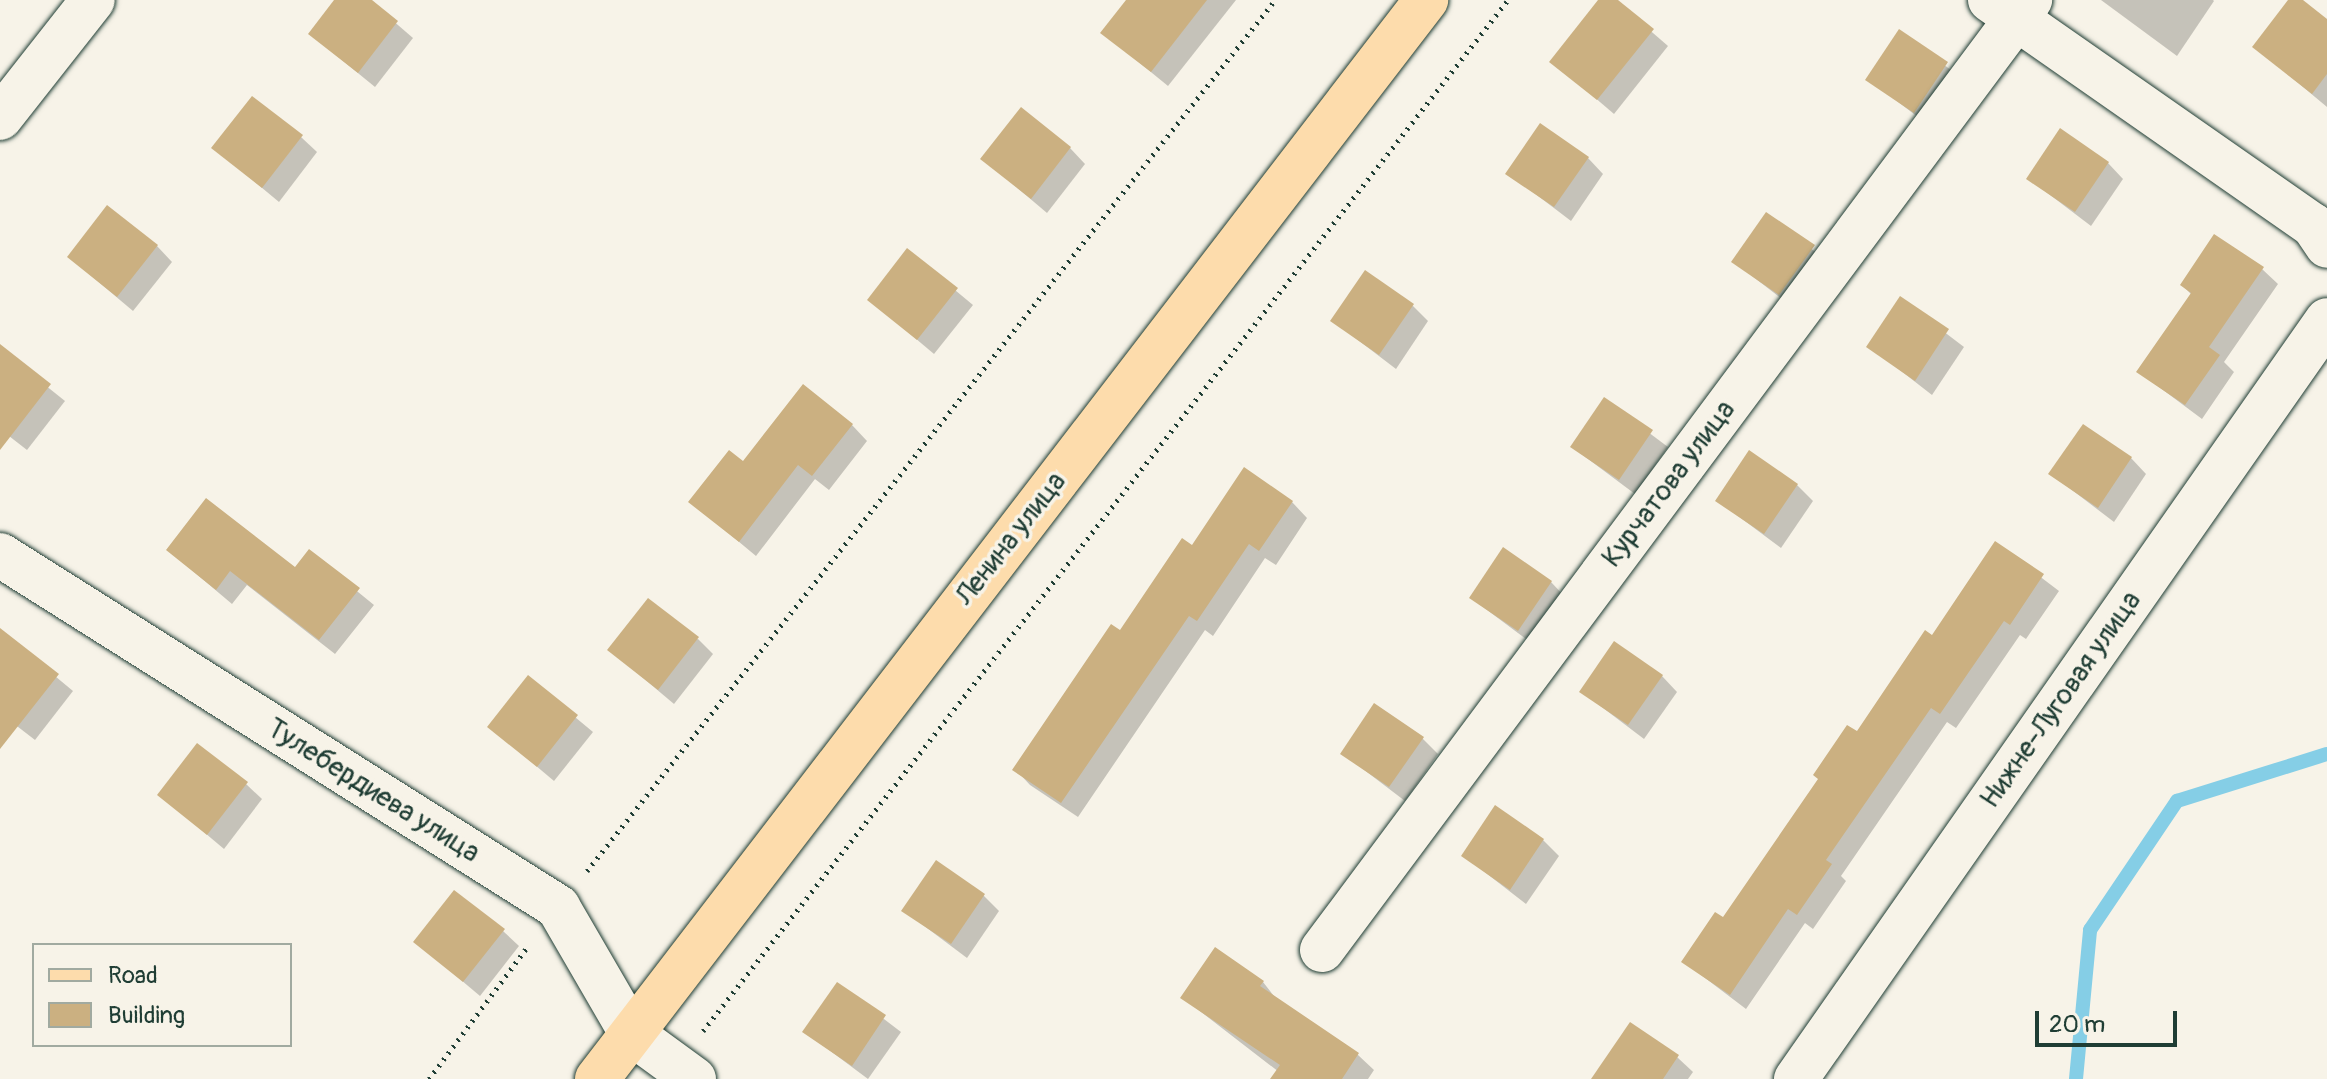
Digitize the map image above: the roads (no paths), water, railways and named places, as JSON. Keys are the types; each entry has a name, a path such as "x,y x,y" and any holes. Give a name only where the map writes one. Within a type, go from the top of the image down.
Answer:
{"main road":[{"name":"Ленина улица","path":"597,1079 1426,0"}],"street":[{"path":"0,118 93,0"},
{"name":"Курчатова улица","path":"1322,950 2012,6 2313,225 2327,246"},
{"name":"Нижне-Луговая улица","path":"1796,1079 2327,320"},
{"name":"Тулебердиева улица","path":"0,555 558,907 631,1033 685,1072"}],"waterway":[{"path":"2076,1079 2090,930 2177,801 2327,754"}]}
